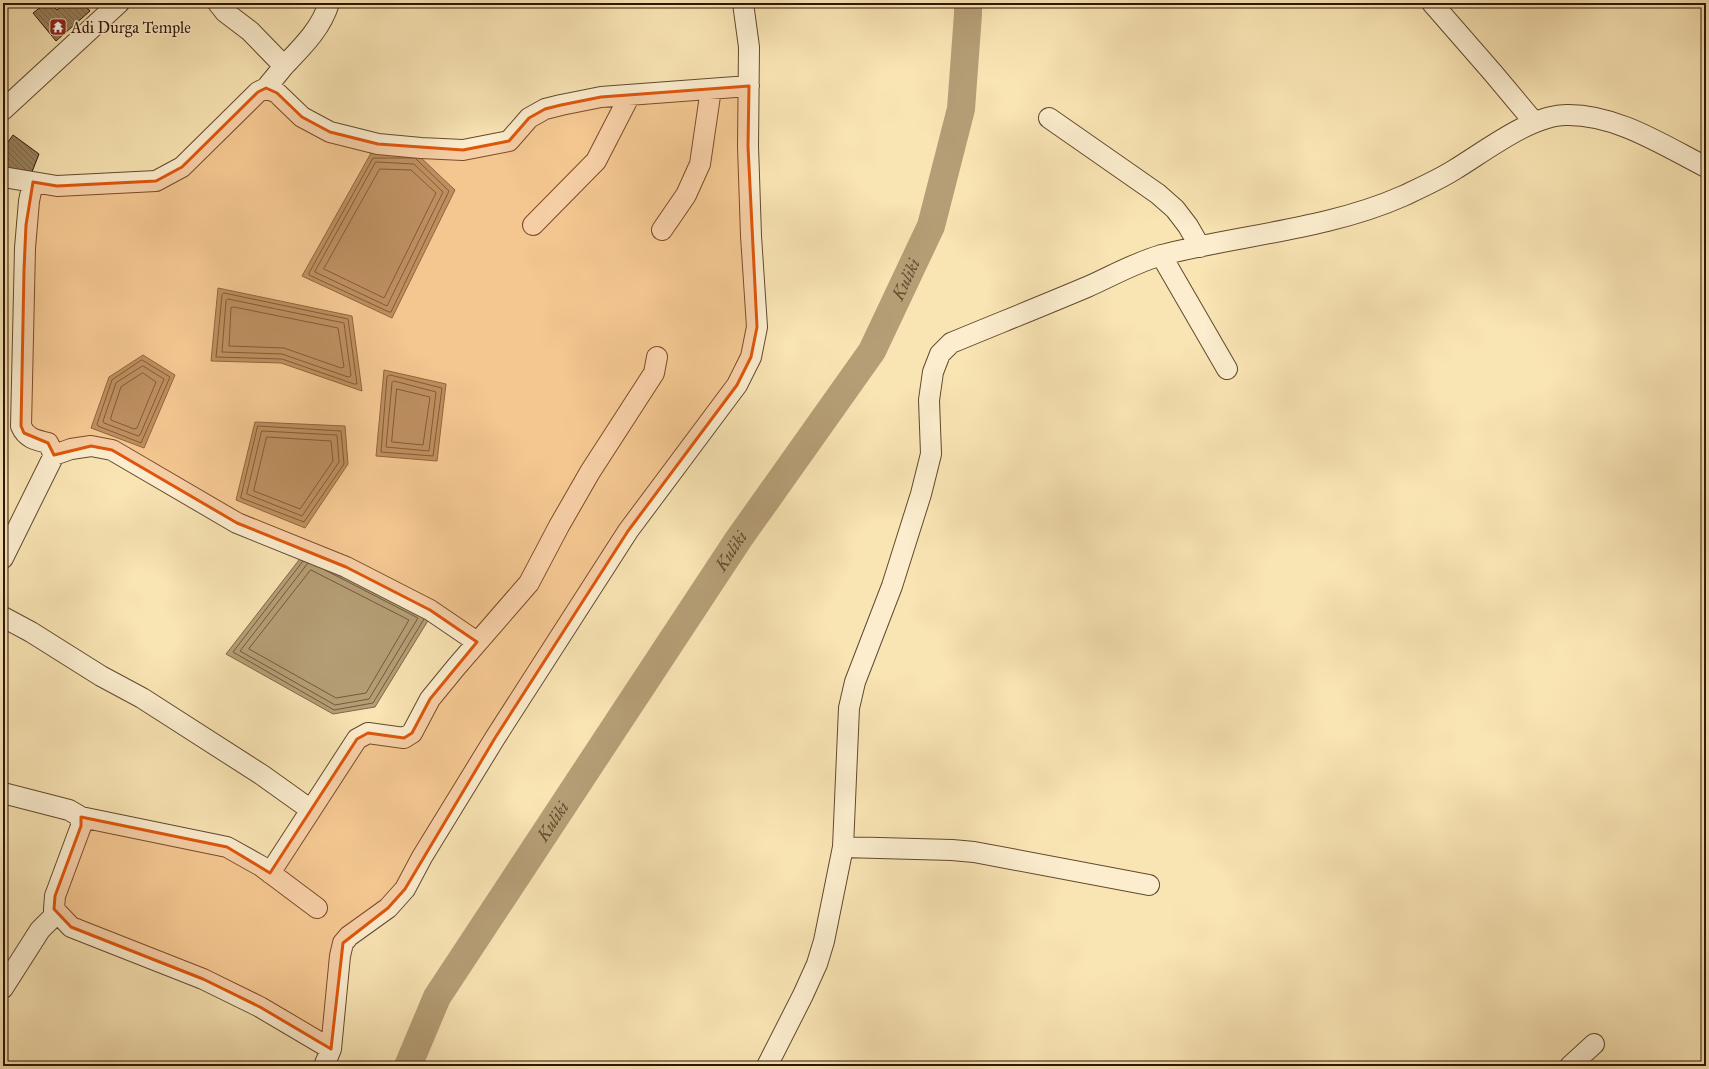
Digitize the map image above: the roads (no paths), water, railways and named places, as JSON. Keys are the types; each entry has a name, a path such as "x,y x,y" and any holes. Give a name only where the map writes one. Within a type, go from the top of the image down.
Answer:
{"street":[{"path":"3,110 119,3"},
{"path":"218,3 225,12 250,31 284,66"},
{"path":"3,177 57,186 156,181 182,167 258,92 266,88 318,28 329,3"},
{"path":"327,1058 340,956 344,943 349,936 388,908 405,889 422,857 495,738 624,538 737,385 751,357 757,327 751,236 748,146 749,47 743,3"},
{"path":"1432,3 1534,122"},
{"path":"266,88 277,93 302,117 330,132 378,144 463,150 509,141 529,118 545,109 601,97 749,86"},
{"path":"662,230 686,195 700,164 712,89"},
{"path":"533,225 596,160 630,95"},
{"path":"767,1066 803,995 817,964 824,941 843,847 849,708 855,682 892,586 922,494 930,454 929,400 933,372 940,354 952,343 1089,286 1133,265 1161,255 1301,226 1365,210 1403,196 1451,172 1534,122 1564,115 1584,116 1607,121 1641,134 1706,167"},
{"path":"1049,118 1136,177 1175,208 1188,226 1200,247"},
{"path":"34,182 29,201 25,240 20,426 24,433 34,440 48,443 54,454"},
{"path":"1161,255 1228,369"},
{"path":"270,873 357,739 368,733 404,738 412,733 430,699 477,642 502,616 529,583 590,472 654,373 657,357"},
{"path":"3,558 54,454 71,449 91,446 112,450 237,523 346,567 430,610 477,642"},
{"path":"3,617 31,632 101,676 142,698 262,775 311,810"},
{"path":"3,793 69,810 81,816 227,847 270,873 317,908"},
{"path":"3,988 40,930 54,916 55,896 81,826 81,816"},
{"path":"843,847 974,852 1149,885"},
{"path":"54,909 71,927 202,979 260,1007 327,1058"},
{"path":"1570,1066 1594,1044"}],"water":[{"path":"371,153 418,155 455,190 392,318 302,276"},
{"path":"218,288 352,316 362,391 281,363 211,361"},
{"path":"143,355 175,375 144,448 91,428 109,377"},
{"path":"384,370 446,384 437,461 376,456"},
{"path":"255,422 345,426 348,464 305,528 236,500"},
{"path":"306,551 432,614 375,707 333,714 226,654"}],"waterway":[{"name":"Kuliki","path":"408,1066 437,997 738,540 872,351 931,226 961,109 968,3"}],"place":[{"name":"Adi Durga Temple","path":"58,27"}]}
